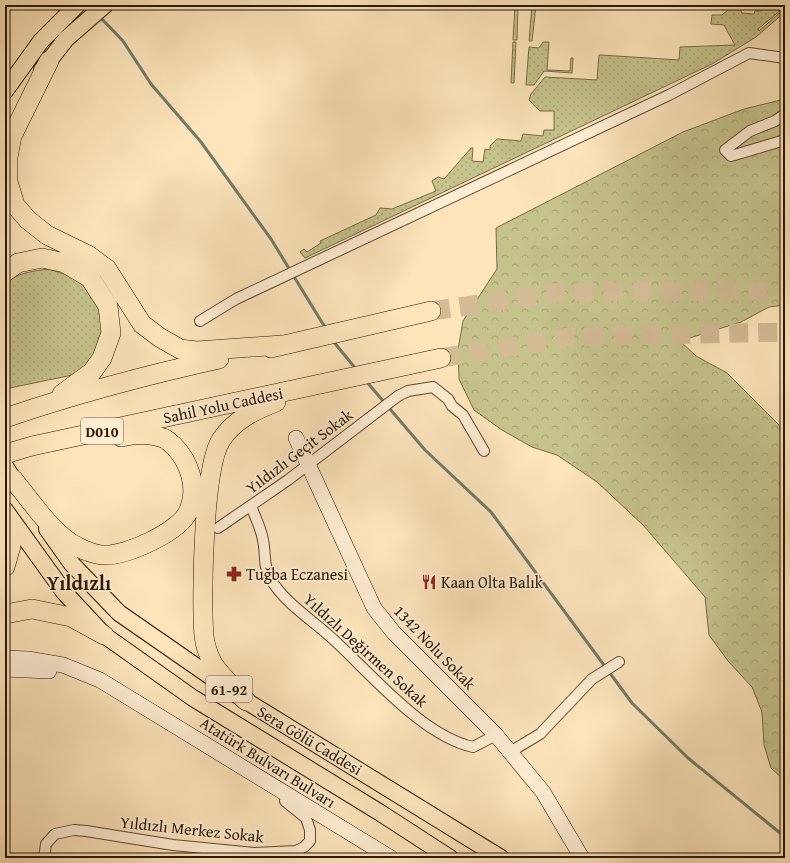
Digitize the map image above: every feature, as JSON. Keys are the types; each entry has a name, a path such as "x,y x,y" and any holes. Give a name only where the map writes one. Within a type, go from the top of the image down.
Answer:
{"highway":[{"path":"49,61 12,136 8,157 8,182 15,205 28,220 47,235 88,255 107,269 142,324 159,337 180,349 197,351 282,345"},
{"path":"5,272 18,263 42,258 65,263 90,278 108,306 111,333 102,358 92,372 76,385 44,404"},
{"name":"D010","path":"5,418 44,404 168,370 431,311"},
{"name":"Sahil Yolu Caddesi","path":"5,454 32,446 441,358"},
{"path":"246,701 212,663 204,637 202,581 208,497 214,460 221,440 244,416 325,383"},
{"path":"9,473 52,527 78,547 104,555 126,553 148,543 173,529 188,513 193,492 190,472 182,454 165,438 145,434 127,436 103,442 32,446"},
{"path":"5,533 11,546 5,567"},
{"path":"5,614 32,609 71,617 104,635"}],"main road":[{"path":"5,91 41,41 77,5"},
{"path":"5,131 49,61 66,39 105,5"},
{"name":"Sera Gölü Caddesi","path":"9,473 40,520 72,564 119,612 246,701 501,858"},
{"name":"Sera Gölü Caddesi","path":"5,510 64,592 104,635 193,698 379,812 450,858"}],"street":[{"path":"200,321 236,299 662,98 749,53 785,58"},
{"path":"785,114 775,121 750,131 725,150 731,156 785,140"},
{"name":"Yıldızlı Geçit Sokak","path":"218,528 251,506 398,396 408,391 433,387 440,392 448,399 452,406 463,415 479,445 484,451"},
{"name":"1342 Nolu Sokak","path":"296,438 374,608 394,633 496,735 543,792 582,858"},
{"name":"Yıldızlı Değirmen Sokak","path":"251,506 263,537 264,560 269,577 288,600 335,640 376,681 432,727 457,743 473,747 496,735"},
{"name":"Atatürk Bulvarı Bulvarı","path":"5,658 28,658 63,665 100,680 301,804 392,858"},
{"path":"510,752 540,734 592,679 619,662"},
{"name":"Atatürk Bulvarı Bulvarı","path":"5,669 39,670 57,673 126,695"},
{"name":"Yıldızlı Merkez Sokak","path":"44,858 46,844 55,834 74,830 173,845 254,853 296,850 304,847 310,841 310,830 306,818 297,810 183,739 177,734 176,726"}],"green space":[{"path":"515,5 518,5 517,40 513,40"},
{"path":"532,5 536,5 532,41 529,41"},
{"path":"729,5 738,5 737,9 740,9 742,13 754,14 755,11 761,11 761,6 764,5 784,5 781,10 758,29 759,31 785,8 785,12 756,37 712,64 305,258 300,252 304,249 307,252 321,243 320,241 376,215 380,208 392,209 436,191 432,181 438,177 444,179 471,148 473,148 472,161 483,162 485,149 490,150 490,146 497,139 521,141 523,134 543,136 544,130 554,130 554,111 540,111 529,100 531,94 545,77 597,80 599,55 679,60 680,47 735,45 724,25 711,24 712,15 722,15 729,9"},
{"path":"513,42 516,42 514,83 511,83"},
{"path":"543,42 549,42 547,70 570,71 571,58 573,58 572,73 544,71 534,85 526,85 529,47 539,48"},
{"path":"785,99 785,305 769,307 741,322 680,341 696,356 727,373 779,425 785,457 785,470 779,484 785,491 785,781 771,768 764,745 762,712 752,687 728,661 709,635 705,597 643,525 597,482 557,455 532,447 502,430 474,410 459,379 458,350 463,321 497,269 496,228 683,132 744,109"},
{"path":"48,269 70,277 88,289 94,297 99,306 102,317 103,329 101,348 95,358 82,373 5,389 5,284 9,280 19,275"}],"waterway":[{"path":"99,16 123,41 151,84 201,142 271,239 326,329"},
{"path":"333,341 356,369"},
{"path":"366,381 425,450 491,512 632,703 688,758 785,837"}],"tunnel":[{"path":"431,311 560,292 785,291"},
{"path":"441,358 570,337 785,332"}],"place":[{"name":"Tuğba Eczanesi","path":"234,574"},
{"name":"Kaan Olta Balık","path":"429,582"}],"district":[{"name":"Yıldızlı","path":"79,582"}]}
